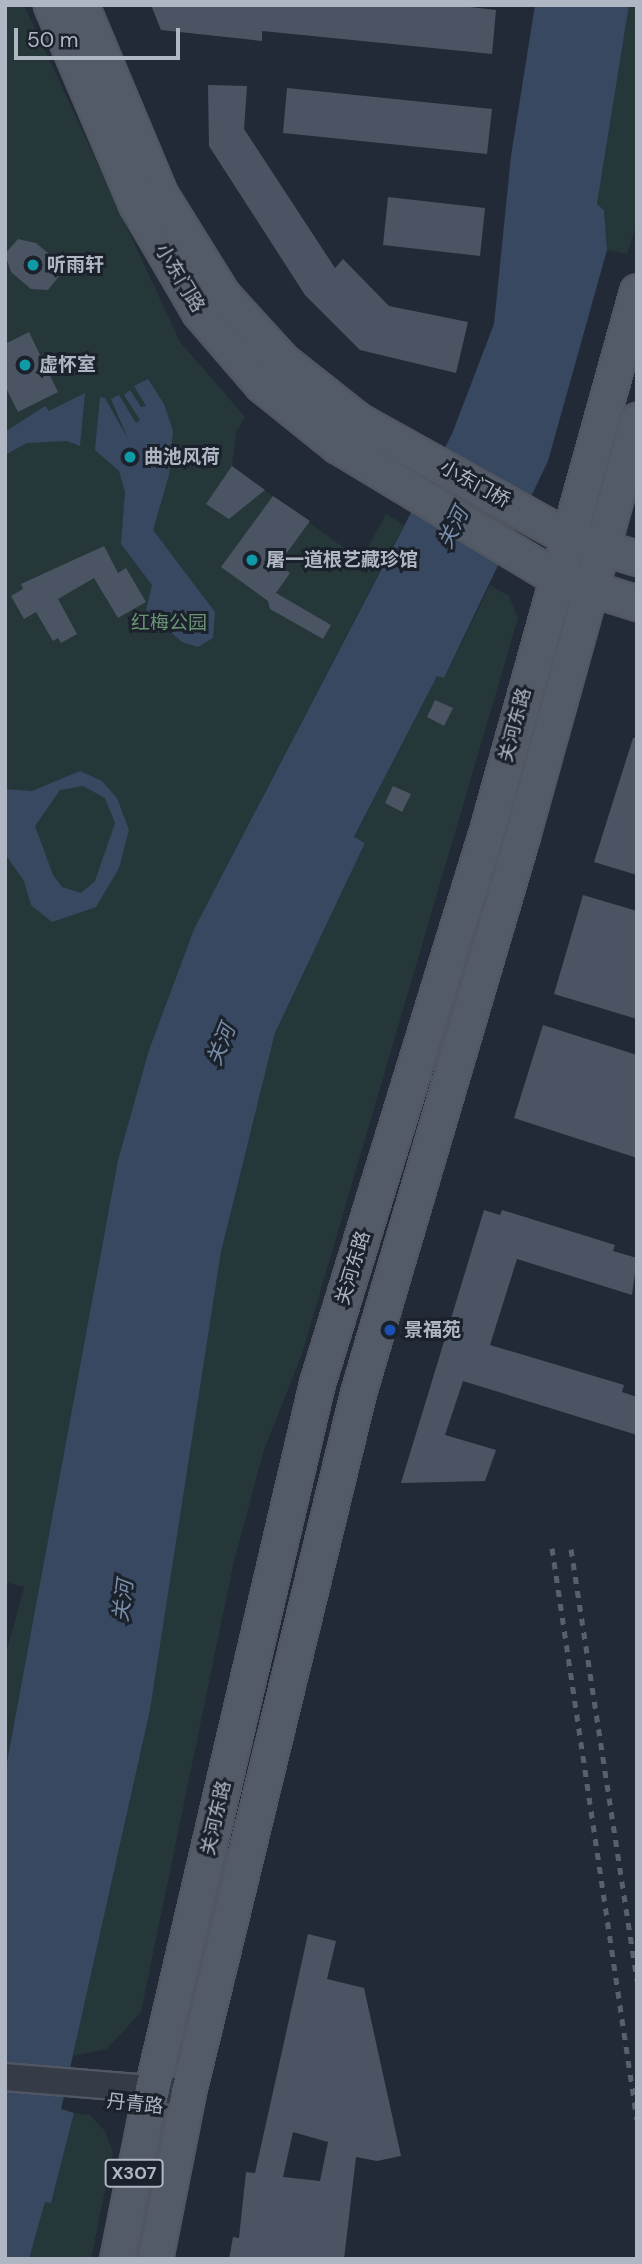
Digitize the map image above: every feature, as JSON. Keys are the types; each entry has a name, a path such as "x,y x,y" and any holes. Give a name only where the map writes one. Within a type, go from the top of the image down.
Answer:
{"main road":[{"name":"小东门路","path":"51,5 136,204 199,312 262,385 338,446 398,482"},
{"name":"小东门路","path":"80,5 160,194 222,294 283,361 359,421 415,451"},
{"name":"关河东路","path":"117,2259 151,2097 317,1383 488,827 555,578 637,291"},
{"name":"关河东路","path":"155,2259 186,2100 358,1393 637,420"},
{"name":"小东门桥","path":"415,451 567,537"},
{"name":"小东门桥","path":"398,482 555,578"},
{"path":"567,537 637,558"},
{"path":"555,578 637,603"}],"street":[{"path":"5,2077 88,2091"},
{"name":"丹青路","path":"88,2091 186,2100"},
{"path":"5,2093 88,2091"}],"green space":[{"name":"红梅公园","path":"5,5 24,5 180,342 245,417 236,433 232,467 361,560 386,514 404,525 194,929 149,1050 118,1160 5,1773 5,1658 24,1587 5,1582"},
{"path":"629,5 637,5 637,223 627,254 607,250 604,210 597,204"},
{"path":"490,585 509,596 518,618 302,1354 264,1450 234,1561 141,2012 107,2049 73,2056 150,1710 221,1251 275,1033 365,843 354,838 437,675 444,678"},
{"path":"74,2113 90,2115 105,2131 113,2152 91,2259 29,2259 45,2202 51,2203"}],"water":[{"name":"关河","path":"535,5 629,5 597,204 604,210 607,250 548,461 444,678 437,676 354,837 365,843 275,1033 221,1252 150,1710 61,2109 74,2113 51,2203 45,2202 29,2259 5,2259 5,1773 118,1160 149,1050 194,929 452,434 494,324 511,156"},
{"path":"148,379 164,404 173,431 169,475 153,530 215,612 213,638 198,647 182,642 146,610 152,585 121,544 125,492 119,471 95,450 100,397 105,398 128,439 111,399 119,395 136,423 140,420 124,395 130,390 141,407 146,406 134,386"},
{"path":"85,393 80,446 67,441 27,443 5,455 5,432 45,406 49,411"},
{"path":"80,771 102,781 117,798 129,830 119,868 96,907 52,922 31,905 24,881 5,854 5,789 32,791","holes":["83,786 105,798 115,823 95,881 81,893 62,887 53,875 35,826 60,790"]}],"building":[{"path":"151,5 453,5 496,10 492,54 262,31 262,41 161,30"},
{"path":"208,85 247,86 244,129 335,268 343,259 389,306 468,322 456,373 360,350 305,295 209,146"},
{"path":"287,88 492,109 487,154 283,133"},
{"path":"388,197 485,208 480,256 383,245"},
{"name":"听雨轩","path":"18,239 36,243 54,258 60,275 48,290 31,289 11,272 5,254"},
{"name":"虚怀室","path":"29,332 58,392 18,412 5,386 5,344"},
{"path":"232,466 265,490 229,519 206,504"},
{"path":"273,496 310,521 278,565 290,573 276,593 331,625 323,639 270,609 268,601 221,567"},
{"path":"104,546 118,573 126,568 146,602 118,618 94,578 58,599 77,634 61,643 58,638 53,641 36,612 24,619 11,596 23,589 21,584"},
{"path":"435,700 453,708 444,726 427,717"},
{"path":"633,738 637,738 637,875 594,862"},
{"path":"393,786 411,794 402,812 385,803"},
{"path":"583,895 637,911 637,1019 554,994"},
{"path":"543,1025 637,1055 637,1158 514,1118"},
{"path":"484,1210 500,1215 502,1210 615,1245 613,1251 637,1258 632,1295 517,1259 490,1345 624,1385 622,1392 637,1397 637,1435 463,1381 445,1435 496,1450 485,1481 401,1483"},
{"path":"308,1934 336,1941 327,1979 364,1988 401,2156 377,2161 356,2157 344,2259 229,2259 233,2237 239,2238 246,2172 255,2173","holes":["293,2132 328,2142 320,2181 283,2177"]}],"railway":[{"path":"552,1548 637,2120"},
{"path":"571,1549 637,1981"}],"place":[{"name":"听雨轩","path":"33,265"},
{"name":"虚怀室","path":"25,365"},
{"name":"曲池风荷","path":"130,457"},
{"name":"屠一道根艺藏珍馆","path":"252,560"},
{"name":"景福苑","path":"390,1330"}]}
